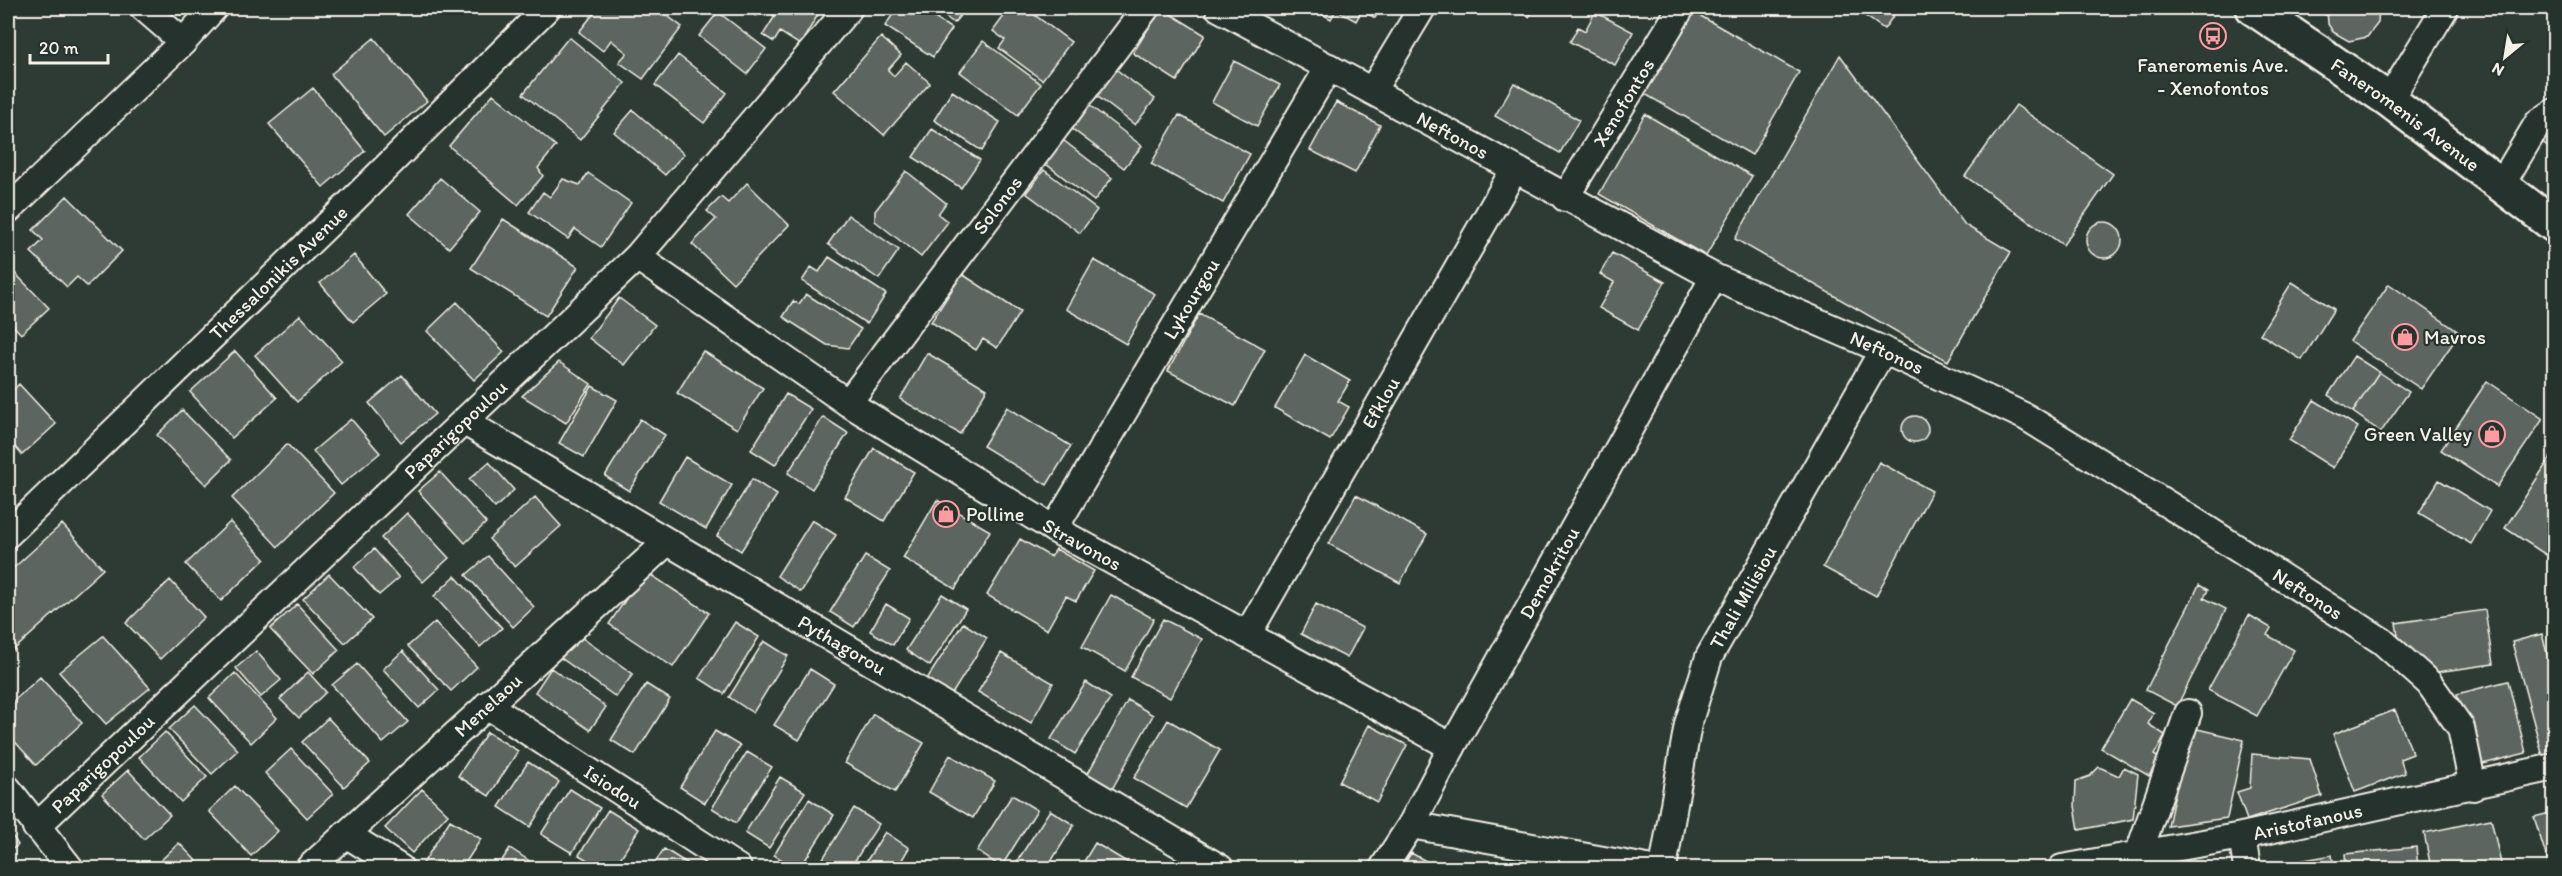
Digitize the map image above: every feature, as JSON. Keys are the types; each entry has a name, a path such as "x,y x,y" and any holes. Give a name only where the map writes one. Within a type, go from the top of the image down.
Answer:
{"main road":[{"name":"Faneromenis Avenue","path":"2253,8 2389,100 2554,225"}],"street":[{"path":"144,8 183,42"},
{"path":"12,199 183,42 214,8"},
{"name":"Thessalonikis Avenue","path":"12,521 338,214 547,8"},
{"name":"Paparigopoulou","path":"36,827 637,257 849,8"},
{"name":"Solonos","path":"848,403 1146,8"},
{"name":"Neftonos","path":"1219,8 1714,277 1883,350 2026,417 2177,510 2382,641 2429,683 2461,728 2473,787"},
{"path":"1372,91 1422,8"},
{"name":"Xenofontos","path":"1565,198 1682,8"},
{"path":"2389,100 2445,8"},
{"name":"Lykourgou","path":"1054,529 1329,67"},
{"path":"2501,185 2538,123 2554,112"},
{"name":"Efklou","path":"1247,635 1515,170"},
{"name":"Stravonos","path":"637,257 848,403 1054,529 1452,747"},
{"name":"Demokritou","path":"1383,868 1411,825 1452,747 1714,277"},
{"name":"Thali Milisiou","path":"1663,868 1688,724 1709,657 1883,350"},
{"name":"Pythagorou","path":"465,422 1220,868"},
{"name":"Menelaou","path":"309,868 667,542"},
{"name":"Isiodou","path":"487,705 738,868"},
{"path":"2138,855 2188,713"},
{"name":"Aristofanous","path":"2064,868 2242,836 2473,787 2554,767"},
{"path":"8,789 66,867"},
{"path":"1411,825 1647,868"},
{"path":"346,834 400,868"},
{"path":"2242,836 2247,868"}],"building":[{"path":"598,8 657,8 682,27 643,79 619,62 627,53 611,40 603,51 579,32"},
{"path":"742,8 761,8 756,16"},
{"path":"761,8 810,8 819,13 800,45 780,32 774,42 763,35 775,16"},
{"path":"897,8 919,8 952,29 933,57 885,26"},
{"path":"933,8 966,8 954,23"},
{"path":"1010,8 1025,8 1071,42 1042,80 999,48 1005,40 993,31"},
{"path":"1060,8 1077,8 1074,15"},
{"path":"1161,8 1205,35 1177,81 1133,53"},
{"path":"1311,8 1381,8 1375,18 1362,10 1356,21 1336,10 1331,19"},
{"path":"1514,8 1535,8 1529,17"},
{"path":"1865,8 1899,8 1884,29 1861,13"},
{"path":"2314,8 2327,8 2326,15"},
{"path":"2327,8 2379,8 2378,23 2367,37 2349,41 2333,32 2328,24"},
{"path":"1690,10 1799,72 1752,155 1643,93"},
{"path":"718,12 766,49 747,74 699,36"},
{"path":"1595,12 1633,32 1615,65 1570,42 1578,27 1585,31"},
{"path":"569,37 625,83 580,140 523,94"},
{"path":"881,37 901,55 888,70 894,76 906,62 930,83 884,135 834,91"},
{"path":"374,38 427,101 384,137 331,74"},
{"path":"983,41 1041,84 1018,115 960,72"},
{"path":"678,55 727,93 704,123 655,85"},
{"path":"1840,55 1965,225 2011,252 1948,361 1735,239"},
{"path":"1234,61 1280,85 1257,126 1212,102"},
{"path":"1113,67 1155,99 1135,125 1093,93"},
{"path":"1514,83 1579,120 1560,153 1495,116"},
{"path":"313,88 365,151 323,187 269,124"},
{"path":"952,91 1000,122 982,151 934,120"},
{"path":"493,94 556,146 538,168 543,176 518,205 449,146"},
{"path":"1336,102 1380,125 1355,173 1310,150"},
{"path":"1089,105 1142,146 1124,168 1071,128"},
{"path":"2016,105 2113,174 2063,245 1965,176"},
{"path":"633,110 684,154 665,175 614,132"},
{"path":"1645,114 1752,176 1706,256 1599,194"},
{"path":"1179,115 1250,154 1223,203 1151,164"},
{"path":"2554,120 2554,151 2540,140"},
{"path":"932,129 980,160 961,188 913,157"},
{"path":"1059,137 1112,178 1094,201 1041,160"},
{"path":"1044,170 1097,210 1080,233 1026,193"},
{"path":"906,171 946,203 938,214 948,222 921,257 875,221 875,211"},
{"path":"588,173 631,203 601,247 575,229 568,239 529,212 543,192 550,197 563,179 580,185"},
{"path":"440,178 480,212 449,248 409,214"},
{"path":"747,183 789,225 733,283 692,244 716,219 707,211 721,197 728,203"},
{"path":"67,196 122,251 87,286 77,277 67,287 31,252 43,240 33,230"},
{"path":"848,215 899,250 879,279 828,244"},
{"path":"503,219 578,267 546,316 471,268"},
{"path":"2104,222 2116,228 2122,240 2116,252 2104,258 2092,252 2086,240 2092,228"},
{"path":"1612,253 1665,282 1638,330 1599,308 1614,282 1600,274"},
{"path":"354,255 386,294 353,322 320,283"},
{"path":"829,257 886,294 867,324 802,281 811,267 819,272"},
{"path":"1094,260 1155,294 1126,344 1066,309"},
{"path":"8,266 49,308 21,334 8,320"},
{"path":"962,274 1020,312 997,348 983,339 976,350 931,322"},
{"path":"2292,282 2334,309 2302,360 2260,334"},
{"name":"Mavros","path":"2389,284 2460,333 2421,389 2350,341"},
{"path":"806,294 861,329 848,348 827,345 783,317 793,301 799,304"},
{"path":"619,298 655,325 624,365 589,338"},
{"path":"457,302 504,352 474,380 427,331"},
{"path":"1199,314 1265,349 1235,406 1168,371"},
{"path":"300,315 342,361 297,402 255,355"},
{"path":"235,351 277,398 232,438 190,392"},
{"path":"703,351 763,388 737,429 677,393"},
{"path":"927,353 987,389 960,434 900,399"},
{"path":"1305,355 1350,381 1338,401 1349,407 1330,440 1275,408"},
{"path":"2354,356 2379,372 2353,412 2328,395"},
{"path":"559,362 591,384 566,423 522,396"},
{"path":"2379,372 2409,392 2381,432 2353,412"},
{"path":"402,375 435,414 401,442 369,403"},
{"name":"Green Valley","path":"2487,381 2543,419 2497,487 2441,450"},
{"path":"19,384 56,424 22,455 8,439 8,395"},
{"path":"592,386 617,400 584,457 559,443"},
{"path":"786,394 811,409 775,465 751,450"},
{"path":"2314,400 2358,427 2333,468 2289,440"},
{"path":"1007,407 1071,446 1047,485 983,446"},
{"path":"182,410 231,460 206,485 157,435"},
{"path":"1915,416 1924,420 1928,429 1924,438 1915,442 1906,438 1902,429 1906,420"},
{"path":"823,417 848,433 812,489 788,473"},
{"path":"351,419 380,453 341,485 313,451"},
{"path":"640,419 665,435 629,491 605,476"},
{"path":"287,444 334,493 278,547 232,498"},
{"path":"874,448 914,472 884,521 845,497"},
{"path":"2554,452 2554,560 2505,528"},
{"path":"685,457 732,485 706,529 659,501"},
{"path":"489,462 514,490 495,508 469,479"},
{"path":"1879,462 1932,491 1876,596 1823,567"},
{"path":"440,472 486,523 465,543 418,491"},
{"path":"752,479 777,495 741,551 717,536"},
{"path":"2439,480 2490,511 2471,544 2419,513"},
{"path":"1356,495 1427,534 1400,583 1329,544"},
{"path":"535,497 561,526 515,567 489,539"},
{"path":"937,500 990,531 955,589 903,558"},
{"path":"407,513 449,558 423,582 381,538"},
{"path":"812,520 836,535 801,592 777,576"},
{"path":"230,522 265,559 221,601 186,564"},
{"path":"62,524 103,569 8,655 8,573"},
{"path":"1020,539 1051,557 1056,549 1094,571 1076,601 1066,596 1047,630 987,595"},
{"path":"374,549 399,578 379,595 354,567"},
{"path":"488,556 534,607 513,627 466,575"},
{"path":"865,556 890,571 854,627 830,612"},
{"path":"645,571 709,613 673,667 609,624"},
{"path":"329,574 372,619 345,643 303,599"},
{"path":"455,576 502,628 480,647 434,596"},
{"path":"170,580 204,617 160,659 126,623"},
{"path":"2199,585 2208,590 2204,598 2226,609 2177,706 2146,690"},
{"path":"942,594 966,609 930,666 906,650"},
{"path":"1111,595 1154,619 1125,671 1082,647"},
{"path":"297,604 339,650 313,674 270,629"},
{"path":"886,604 909,618 893,645 870,631"},
{"path":"1316,604 1363,628 1347,658 1301,634"},
{"path":"2485,610 2493,664 2437,672 2399,641 2396,623"},
{"path":"2249,615 2271,628 2267,635 2294,650 2257,716 2208,690"},
{"path":"1163,619 1202,639 1170,698 1131,677"},
{"path":"435,622 477,667 451,691 408,646"},
{"path":"735,622 759,637 724,694 699,678"},
{"path":"963,623 987,638 952,694 927,679"},
{"path":"2542,634 2548,657 2554,655 2554,754 2543,757 2512,642"},
{"path":"578,635 633,674 616,697 561,658"},
{"path":"103,636 150,688 106,724 59,672"},
{"path":"764,641 788,656 753,713 729,697"},
{"path":"256,651 281,680 261,697 236,668"},
{"path":"403,651 439,690 419,708 383,669"},
{"path":"1001,653 1053,683 1031,723 978,692"},
{"path":"357,664 408,722 383,743 332,685"},
{"path":"551,668 606,707 590,730 535,692"},
{"path":"810,669 834,684 799,740 774,725"},
{"path":"308,672 326,692 299,718 280,699"},
{"path":"235,673 277,718 251,743 209,698"},
{"path":"40,677 82,723 36,765 8,734 8,706"},
{"path":"2508,681 2526,753 2475,766 2457,694"},
{"path":"1086,682 1111,698 1075,754 1051,739"},
{"path":"646,684 670,699 635,755 611,740"},
{"path":"2130,699 2154,713 2148,724 2165,735 2154,755 2159,758 2149,776 2101,748"},
{"path":"1128,700 1153,715 1111,791 1086,777"},
{"path":"195,705 238,750 212,774 169,729"},
{"path":"2395,710 2413,754 2400,759 2405,773 2355,792 2333,734"},
{"path":"873,714 924,743 895,792 845,763"},
{"path":"328,718 370,763 344,787 302,742"},
{"path":"1168,720 1220,750 1186,808 1134,778"},
{"path":"1369,725 1407,745 1377,802 1339,782"},
{"path":"2189,727 2244,740 2227,818 2168,826"},
{"path":"715,731 740,746 705,803 680,787"},
{"path":"165,732 207,777 181,802 139,757"},
{"path":"487,732 518,751 489,796 458,776"},
{"path":"291,749 333,794 307,818 265,773"},
{"path":"747,752 772,767 736,823 712,808"},
{"path":"2252,754 2310,759 2322,796 2247,820 2237,792 2250,788"},
{"path":"950,755 995,781 973,818 929,792"},
{"path":"528,762 559,782 530,827 499,807"},
{"path":"2099,767 2119,776 2124,767 2138,774 2133,819 2079,830 2075,806 2076,781 2090,776"},
{"path":"128,770 170,815 144,839 102,794"},
{"path":"780,777 805,792 769,848 745,833"},
{"path":"235,786 278,831 251,856 209,811"},
{"path":"422,789 448,814 412,853 385,828"},
{"path":"570,789 600,808 572,853 541,834"},
{"path":"1012,795 1037,810 1001,867 977,851"},
{"path":"809,799 834,815 800,868 795,868 774,855"},
{"path":"854,808 879,824 850,868 825,868 819,865"},
{"path":"608,810 639,829 614,868 601,868 579,855"},
{"path":"1050,810 1074,825 1047,868 1014,866"},
{"path":"2554,812 2554,868 2550,868 2534,817"},
{"path":"2491,819 2502,868 2431,868 2424,833"},
{"path":"450,820 481,839 462,868 428,868 422,865"},
{"path":"8,829 18,845 8,852"},
{"path":"885,832 909,848 897,868 862,868"},
{"path":"179,843 203,868 163,868 158,863"},
{"path":"1095,843 1135,867 1080,868"},
{"path":"2416,847 2418,868 2346,868 2345,854"},
{"path":"510,848 540,868 497,868"},
{"path":"664,849 695,868 651,868"},
{"path":"1411,853 1439,868 1402,868"},
{"path":"2332,855 2334,868 2271,868 2270,866"}],"place":[{"name":"Faneromenis Ave. - Xenofontos","path":"2213,36"},
{"name":"Mavros","path":"2405,337"},
{"name":"Green Valley","path":"2492,434"},
{"name":"Polline","path":"946,514"}]}
